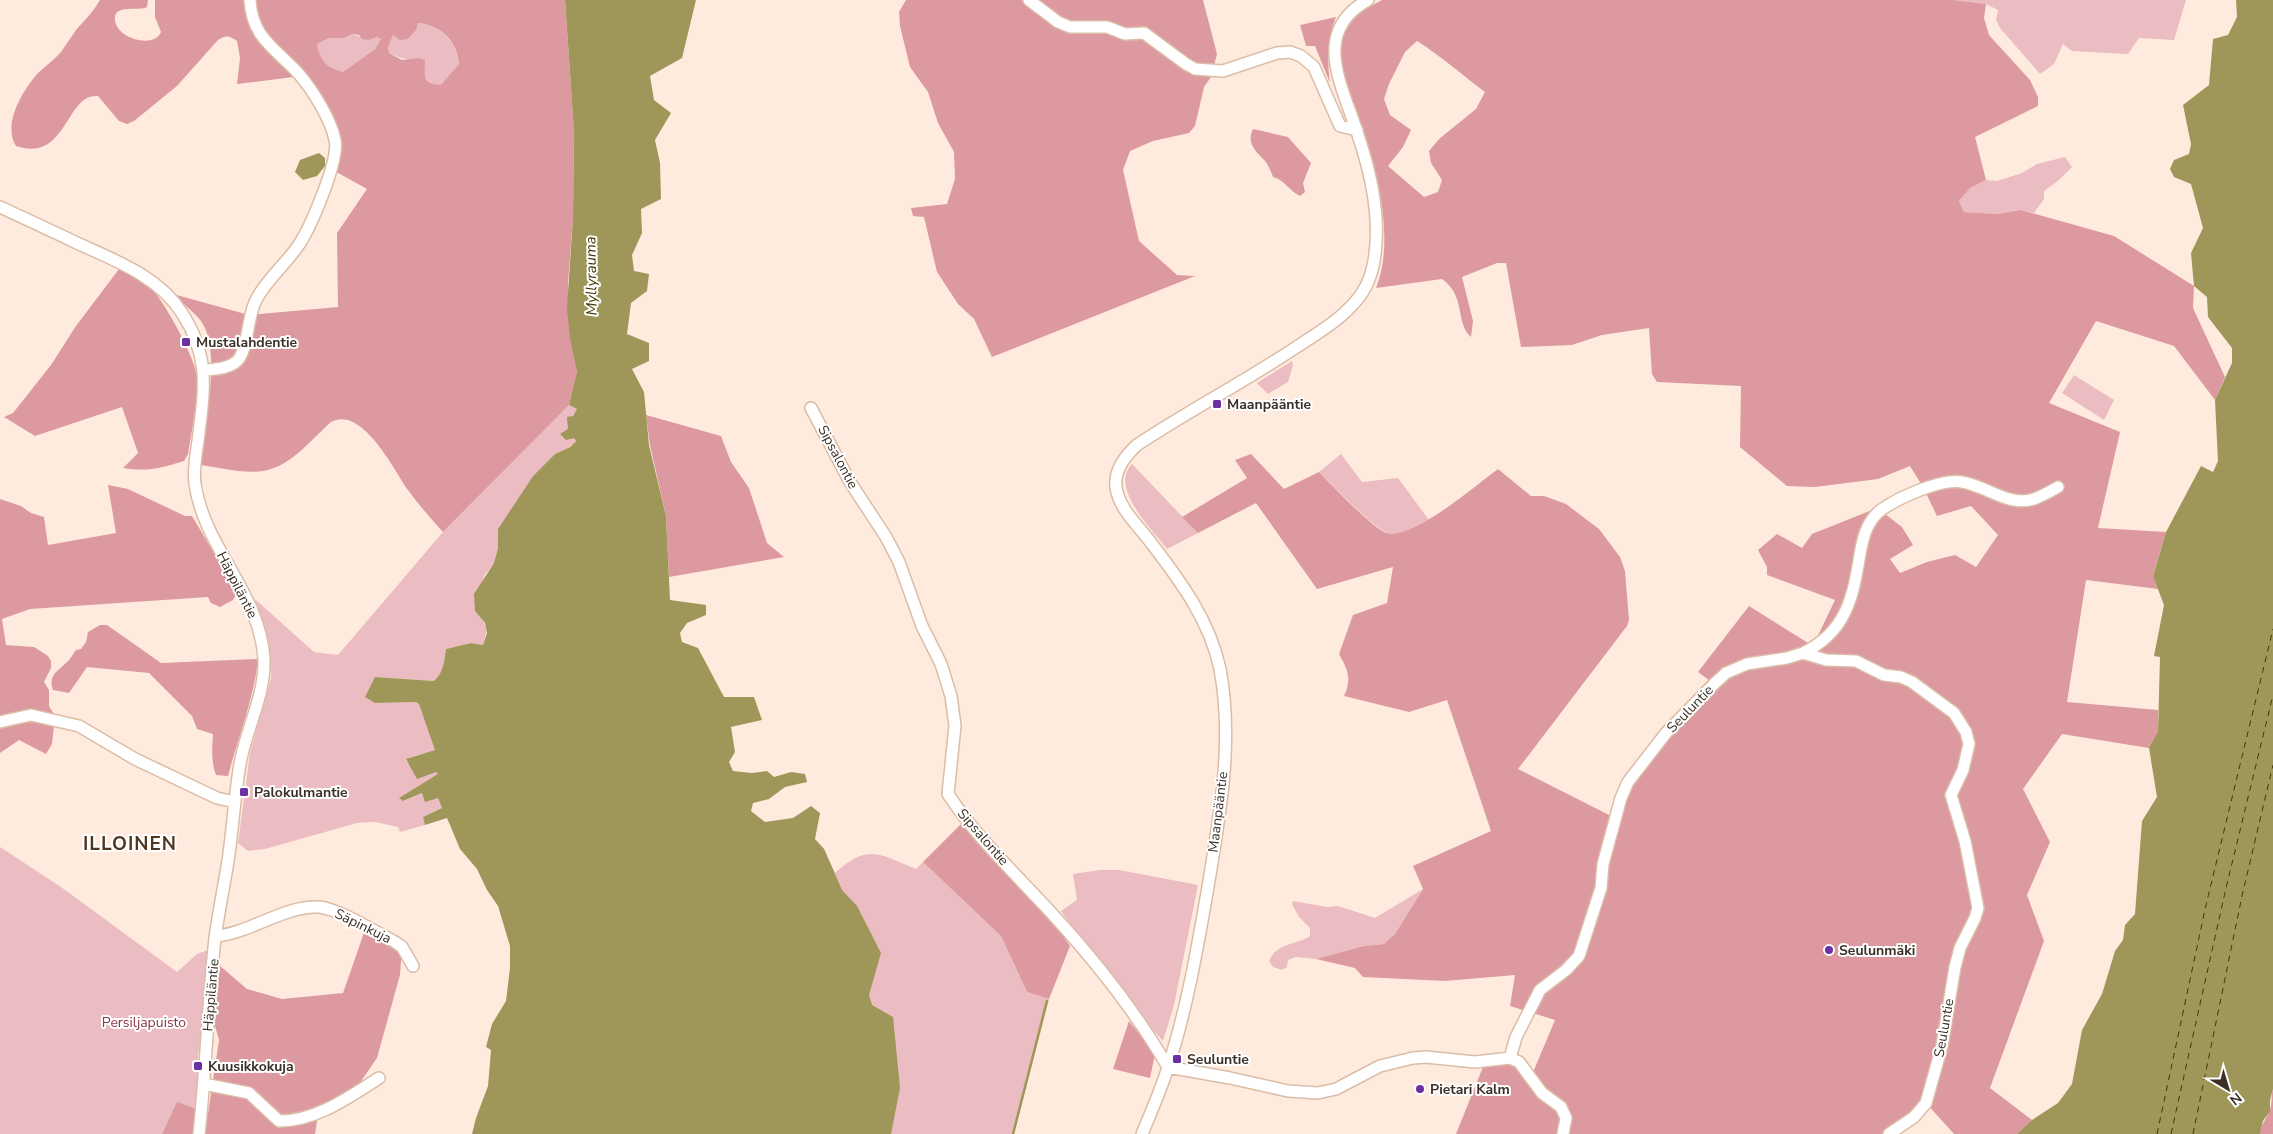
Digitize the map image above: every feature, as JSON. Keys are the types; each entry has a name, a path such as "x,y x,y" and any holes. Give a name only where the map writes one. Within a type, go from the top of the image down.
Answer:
{"street":[{"path":"204,370 227,368 242,355 249,315 257,298 298,246 328,182 336,142 320,105 301,76 265,42 258,32 251,16 250,0"},
{"path":"1028,0 1058,22 1070,27 1107,27 1125,34 1144,33 1195,69 1223,70 1278,52 1290,52 1302,56 1314,67 1340,126 1356,130"},
{"name":"Maanpääntie","path":"1142,1134 1168,1067 1202,924 1224,781 1223,696 1220,669 1206,624 1180,581 1126,510 1118,493 1117,476 1123,461 1137,446 1336,321 1357,300 1364,289 1374,264 1377,236 1374,198 1356,130 1338,76 1335,59 1339,28 1346,16 1368,0"},
{"name":"Häppiläntie","path":"0,207 122,264 154,283 181,312 200,352 204,370 195,464 198,499 211,534 229,564 256,620 264,659 263,677 242,751 216,936 199,1134"},
{"name":"Sipsalontie","path":"811,408 850,482 886,537 899,562 922,626 941,664 952,696 955,726 948,794 969,824 1079,944 1144,1030 1168,1067"},
{"path":"1802,653 1822,642 1837,626 1848,610 1867,527 1879,512 1890,504 1917,492 1949,482 1960,481 1973,484 2007,499 2020,501 2034,499 2058,487"},
{"name":"Seuluntie","path":"1510,1058 1523,1023 1540,990 1566,970 1579,956 1601,888 1603,864 1621,798 1628,782 1666,733 1726,674 1747,664 1787,658 1802,653 1826,660 1856,661 1884,675 1901,677 1912,682 1954,712 1966,732 1969,744 1963,770 1951,795 1963,834 1978,908 1960,948 1942,1046 1926,1103 1914,1117 1889,1134"},
{"path":"0,722 31,715 79,726 135,759 217,798 235,802"},
{"name":"Säpinkuja","path":"216,936 262,923 296,909 320,907 337,913 395,942 402,947 413,966"},
{"path":"1168,1067 1197,1071 1288,1091 1318,1093 1336,1088 1380,1066 1413,1058 1426,1057 1476,1062 1510,1058 1519,1062 1542,1093 1561,1107 1566,1118 1564,1134"},
{"path":"204,1084 249,1093 279,1121 288,1121 323,1110 379,1078"}],"green space":[{"path":"1954,0 2186,0 2174,40 2139,38 2128,54 2072,51 2063,44 2054,64 2040,74 2000,28 1996,20 1998,10 1986,4"},
{"path":"418,23 427,24 441,31 455,49 459,64 441,86 429,82 424,73 425,64 389,53 388,48 393,35 397,37"},
{"path":"352,34 369,40 377,37 381,39 375,49 343,72 328,66 320,55 317,44 329,38 344,38"},
{"path":"2065,157 2072,167 2044,191 2044,199 2034,213 2021,210 1997,214 1964,212 1959,201 1970,188 1986,180 1997,181 2022,173 2037,164"},
{"path":"1292,361 1293,365 1288,382 1268,394 1257,383"},
{"path":"2074,375 2114,400 2104,420 2062,393"},
{"path":"569,405 577,409 568,423 568,429 576,441 555,454 533,476 498,529 498,548 494,563 484,576 475,611 482,619 486,630 483,645 471,643 446,649 442,670 434,681 375,677 375,703 416,702 419,704 436,750 406,760 413,769 439,774 400,798 404,801 422,793 438,798 442,808 423,817 425,825 400,832 398,827 375,822 357,823 265,849 248,851 238,843 250,753 271,678 268,638 255,599 314,652 338,655 443,532"},
{"path":"1341,454 1362,482 1398,478 1429,520 1400,533 1389,533 1374,524 1319,472"},
{"path":"1132,464 1198,533 1167,549 1143,520 1129,496 1126,474"},
{"path":"803,828 824,849 835,873 856,858 865,855 883,856 916,869 923,862 1001,936 1027,992 1049,999 1014,1134 815,1134"},
{"name":"Persiljapuisto","path":"0,847 61,887 177,972 197,954 208,950 203,1027 198,1055 197,1077 199,1085 197,1109 177,1103 162,1134 0,1134"},
{"path":"1100,870 1119,870 1198,885 1174,1005 1163,1041 1119,991 1061,911 1077,900 1073,874"},
{"path":"1423,889 1395,934 1384,944 1364,946 1316,959 1296,957 1288,960 1287,967 1282,970 1273,967 1269,961 1277,950 1310,936 1310,928 1299,917 1292,904 1293,901 1327,907 1338,906 1375,918"}],"shaded area":[{"path":"100,0 148,0 147,7 122,10 118,12 115,20 117,27 122,32 136,40 144,41 157,37 161,32 155,17 155,0 565,0 574,132 573,217 568,284 577,371 569,405 443,532 408,490 376,442 354,423 343,419 331,422 288,461 271,469 245,472 201,465 210,391 211,352 201,321 173,294 249,315 338,307 337,233 367,189 331,169 336,142 301,76 237,84 240,58 237,41 229,37 224,37 217,41 177,86 134,121 127,124 119,121 98,96 87,98 71,115 56,137 46,145 33,149 16,146 11,128 16,108 26,88 38,73 61,52","holes":["418,23 427,24 441,31 447,36 458,56 459,64 441,85 427,80 425,60 420,58 402,60 389,53 388,48 393,35 400,40 408,39 416,30","352,34 359,35 362,39 369,40 377,37 381,39 375,49 343,72 328,66 320,55 317,44 329,38 344,38"]},
{"path":"906,0 1203,0 1217,54 1211,77 1204,87 1195,126 1189,133 1153,141 1130,151 1123,170 1139,241 1177,275 1195,276 992,357 974,319 958,304 937,272 924,217 913,216 911,208 947,204 955,179 954,152 938,123 928,92 910,67 900,26 899,12"},
{"path":"1382,0 1954,0 1986,4 1984,18 1989,35 2030,80 2038,97 2038,106 1975,137 1986,180 1970,188 1959,201 1964,212 1997,214 2021,210 2114,236 2194,286 2193,308 2225,377 2215,400 2174,346 2096,321 2049,403 2120,432 2098,528 2166,532 2153,575 2158,589 2086,580 2067,702 2158,710 2158,731 2149,748 2062,734 2023,789 2050,842 2027,895 2044,941 1990,1088 2032,1120 2017,1134 1954,1134 1926,1103 1889,1134 1456,1134 1485,1062 1503,1058 1531,1077 1555,1020 1510,1006 1515,975 1445,981 1363,977 1355,968 1316,959 1364,946 1384,944 1395,934 1423,889 1413,866 1491,831 1447,700 1409,712 1344,696 1348,685 1348,675 1339,654 1353,615 1387,603 1393,567 1317,589 1256,503 1198,533 1182,517 1247,478 1235,460 1251,454 1284,489 1319,472 1362,515 1387,533 1398,533 1428,520 1498,469 1531,496 1544,496 1566,504 1599,529 1620,557 1625,571 1629,620 1627,626 1518,769 1615,818 1628,782 1714,684 1698,672 1749,606 1813,646 1835,600 1767,575 1767,567 1758,550 1777,534 1802,548 1812,534 1877,508 1902,527 1913,545 1890,559 1900,573 1927,562 1955,555 1976,567 1998,535 1971,506 1937,516 1910,466 1878,479 1815,487 1787,486 1740,447 1741,386 1657,382 1652,374 1649,328 1602,335 1572,345 1521,347 1506,263 1497,263 1462,277 1473,321 1471,337 1463,324 1455,293 1442,279 1376,288 1382,270 1384,249 1382,206 1373,162 1361,124 1342,79 1339,57 1341,38 1352,16","holes":["1417,41 1485,92 1476,109 1439,139 1429,151 1431,163 1442,180 1438,192 1424,197 1388,166 1403,147 1411,130 1390,115 1384,99 1389,84 1405,52"]},
{"path":"1336,17 1328,49 1330,83 1315,46 1306,46 1300,25"},
{"path":"1253,129 1288,137 1311,163 1303,183 1305,192 1300,196 1273,177 1270,169 1251,143"},
{"path":"119,269 135,276 155,293 178,329 195,368 197,396 188,454 184,461 140,470 123,468 138,453 122,407 35,436 4,417 13,413 51,365 76,326"},
{"path":"646,415 721,436 731,462 749,488 767,543 784,557 669,577 666,516 650,445"},
{"path":"108,485 128,489 185,516 192,516 237,592 233,600 220,607 211,603 208,597 30,609 2,619 6,645 34,647 48,656 51,661 51,668 44,682 49,690 49,706 55,716 52,744 46,754 19,740 0,753 0,499 44,517 48,545 116,533"},
{"path":"100,625 107,625 161,663 258,659 249,703 228,776 216,775 214,770 213,734 197,729 192,716 149,673 87,667 69,693 53,690 52,681 54,674 69,660 76,650 81,649 86,642 88,632"},
{"path":"962,823 1052,920 1070,946 1049,999 1027,992 1001,936 923,862"},
{"path":"366,927 402,947 400,975 377,1058 348,1100 318,1115 315,1134 205,1134 219,1040 213,1019 219,965 247,989 282,999 343,993"},
{"path":"1129,1021 1155,1054 1150,1078 1113,1069"},
{"path":"2273,1089 2273,1134 2260,1134 2270,1110"},
{"path":"177,1102 197,1109 193,1134 162,1134"}],"water":[{"name":"Myllyrauma","path":"565,0 696,0 682,58 650,76 654,100 671,113 655,140 660,163 661,199 641,209 642,233 632,255 634,271 649,274 647,291 631,303 627,334 649,343 649,361 632,369 644,392 649,445 666,516 670,600 706,605 706,615 687,623 680,633 682,642 698,648 724,697 754,697 762,720 731,727 735,752 729,762 733,771 752,773 767,771 774,777 791,772 805,774 807,782 785,787 769,799 753,803 751,811 765,822 793,818 811,806 820,813 815,839 824,849 842,890 857,906 881,953 869,995 872,1005 893,1017 900,1088 891,1134 472,1134 488,1086 491,1050 486,1047 492,1024 506,1001 510,968 510,946 498,906 487,890 477,869 460,849 447,818 425,825 423,817 442,808 438,798 425,802 422,793 403,801 399,798 438,774 436,772 417,779 406,759 435,750 419,704 416,702 375,703 365,697 375,677 434,681 442,670 446,649 471,643 483,645 487,633 485,623 475,611 474,594 494,563 498,548 498,529 533,476 555,454 570,447 576,441 574,438 566,440 560,434 568,429 567,417 573,416 577,409 569,405 577,371 570,338 567,309 573,217 574,132"},
{"path":"2236,0 2273,0 2273,1089 2270,1111 2263,1121 2260,1134 2017,1134 2032,1120 2058,1103 2072,1084 2082,1030 2102,994 2115,951 2123,940 2125,925 2135,914 2142,821 2157,797 2149,748 2158,731 2160,657 2154,656 2164,605 2153,576 2166,532 2201,466 2213,472 2218,461 2215,400 2232,363 2232,348 2208,317 2207,297 2194,286 2191,253 2203,228 2191,184 2174,177 2170,169 2174,160 2189,154 2191,144 2183,105 2209,85 2213,39 2228,35 2237,17"},
{"path":"319,153 325,158 325,166 317,176 303,180 295,172 300,160"}],"waterway":[{"path":"1013,1134 1047,1001"}],"ferry route":[{"path":"2157,1134 2206,905 2273,629"},
{"path":"2171,1134 2226,888 2273,695"},
{"path":"2193,1134 2242,896 2273,765"}],"place":[{"name":"Mustalahdentie","path":"186,342"},
{"name":"Maanpääntie","path":"1217,404"},
{"name":"Palokulmantie","path":"244,792"},
{"name":"Seulunmäki","path":"1829,950"},
{"name":"Seuluntie","path":"1177,1059"},
{"name":"Kuusikkokuja","path":"198,1066"},
{"name":"Pietari Kalm","path":"1420,1089"}],"district":[{"name":"ILLOINEN","path":"130,844"}]}
